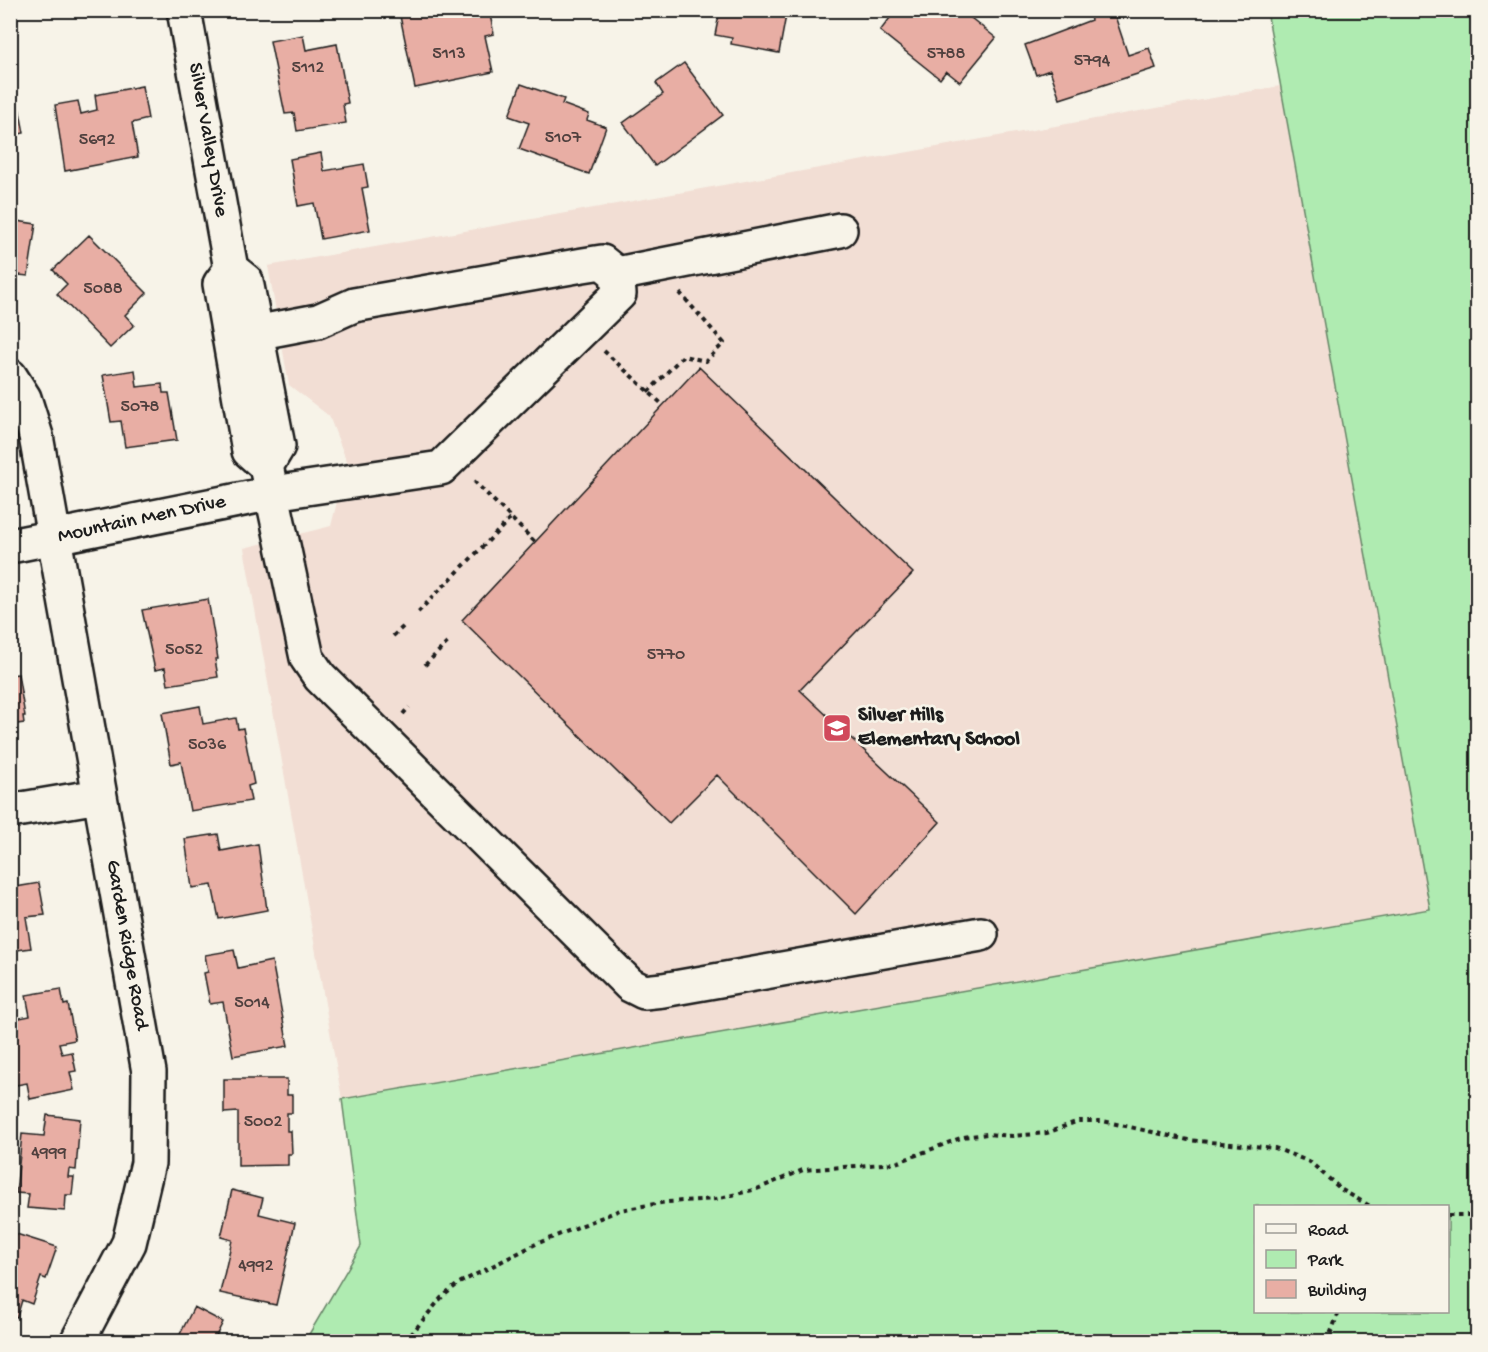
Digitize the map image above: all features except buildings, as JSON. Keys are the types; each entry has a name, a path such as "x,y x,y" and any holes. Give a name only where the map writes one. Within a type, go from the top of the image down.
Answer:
{"street":[{"name":"Silver Valley Drive","path":"184,10 231,269 246,281 278,446 270,480"},
{"path":"255,333 318,321 354,305 602,262 617,274 840,230"},
{"name":"Silver Valley Drive","path":"231,269 220,284 249,451 270,480"},
{"name":"Mountain Men Drive","path":"10,546 54,538 270,480 441,468 619,294 617,274"},
{"name":"Garden Ridge Road","path":"10,376 24,398 36,436 149,1072 148,1163 129,1243 77,1341"},
{"path":"270,480 302,639 307,658 320,677 630,985 644,992 663,990 981,934"},
{"path":"10,811 99,795"}],"path":[{"path":"648,392 683,356 705,361 724,343 677,290"},
{"path":"602,349 663,405"},
{"path":"474,480 535,542"},
{"path":"418,612 511,518"},
{"path":"393,636 405,625"},
{"path":"424,665 448,642"},
{"path":"405,1341 441,1298 459,1283 536,1244 620,1210 667,1202 716,1199 757,1189 803,1170 896,1163 963,1137 987,1134 1013,1136 1047,1133 1078,1121 1102,1120 1188,1140 1275,1148 1310,1162 1342,1190 1368,1205"},
{"path":"1449,1215 1478,1215"},
{"path":"1327,1341 1338,1313"}],"shaded area":[{"name":"Silver Hills Elementary School","path":"1280,86 1430,909 342,1099 244,548 331,526 347,462 329,416 289,385 268,266"}],"green space":[{"path":"1267,11 1477,11 1477,1341 305,1341 361,1246 342,1099 1430,909"}],"place":[{"name":"Silver Hills Elementary School","path":"837,728"}]}
